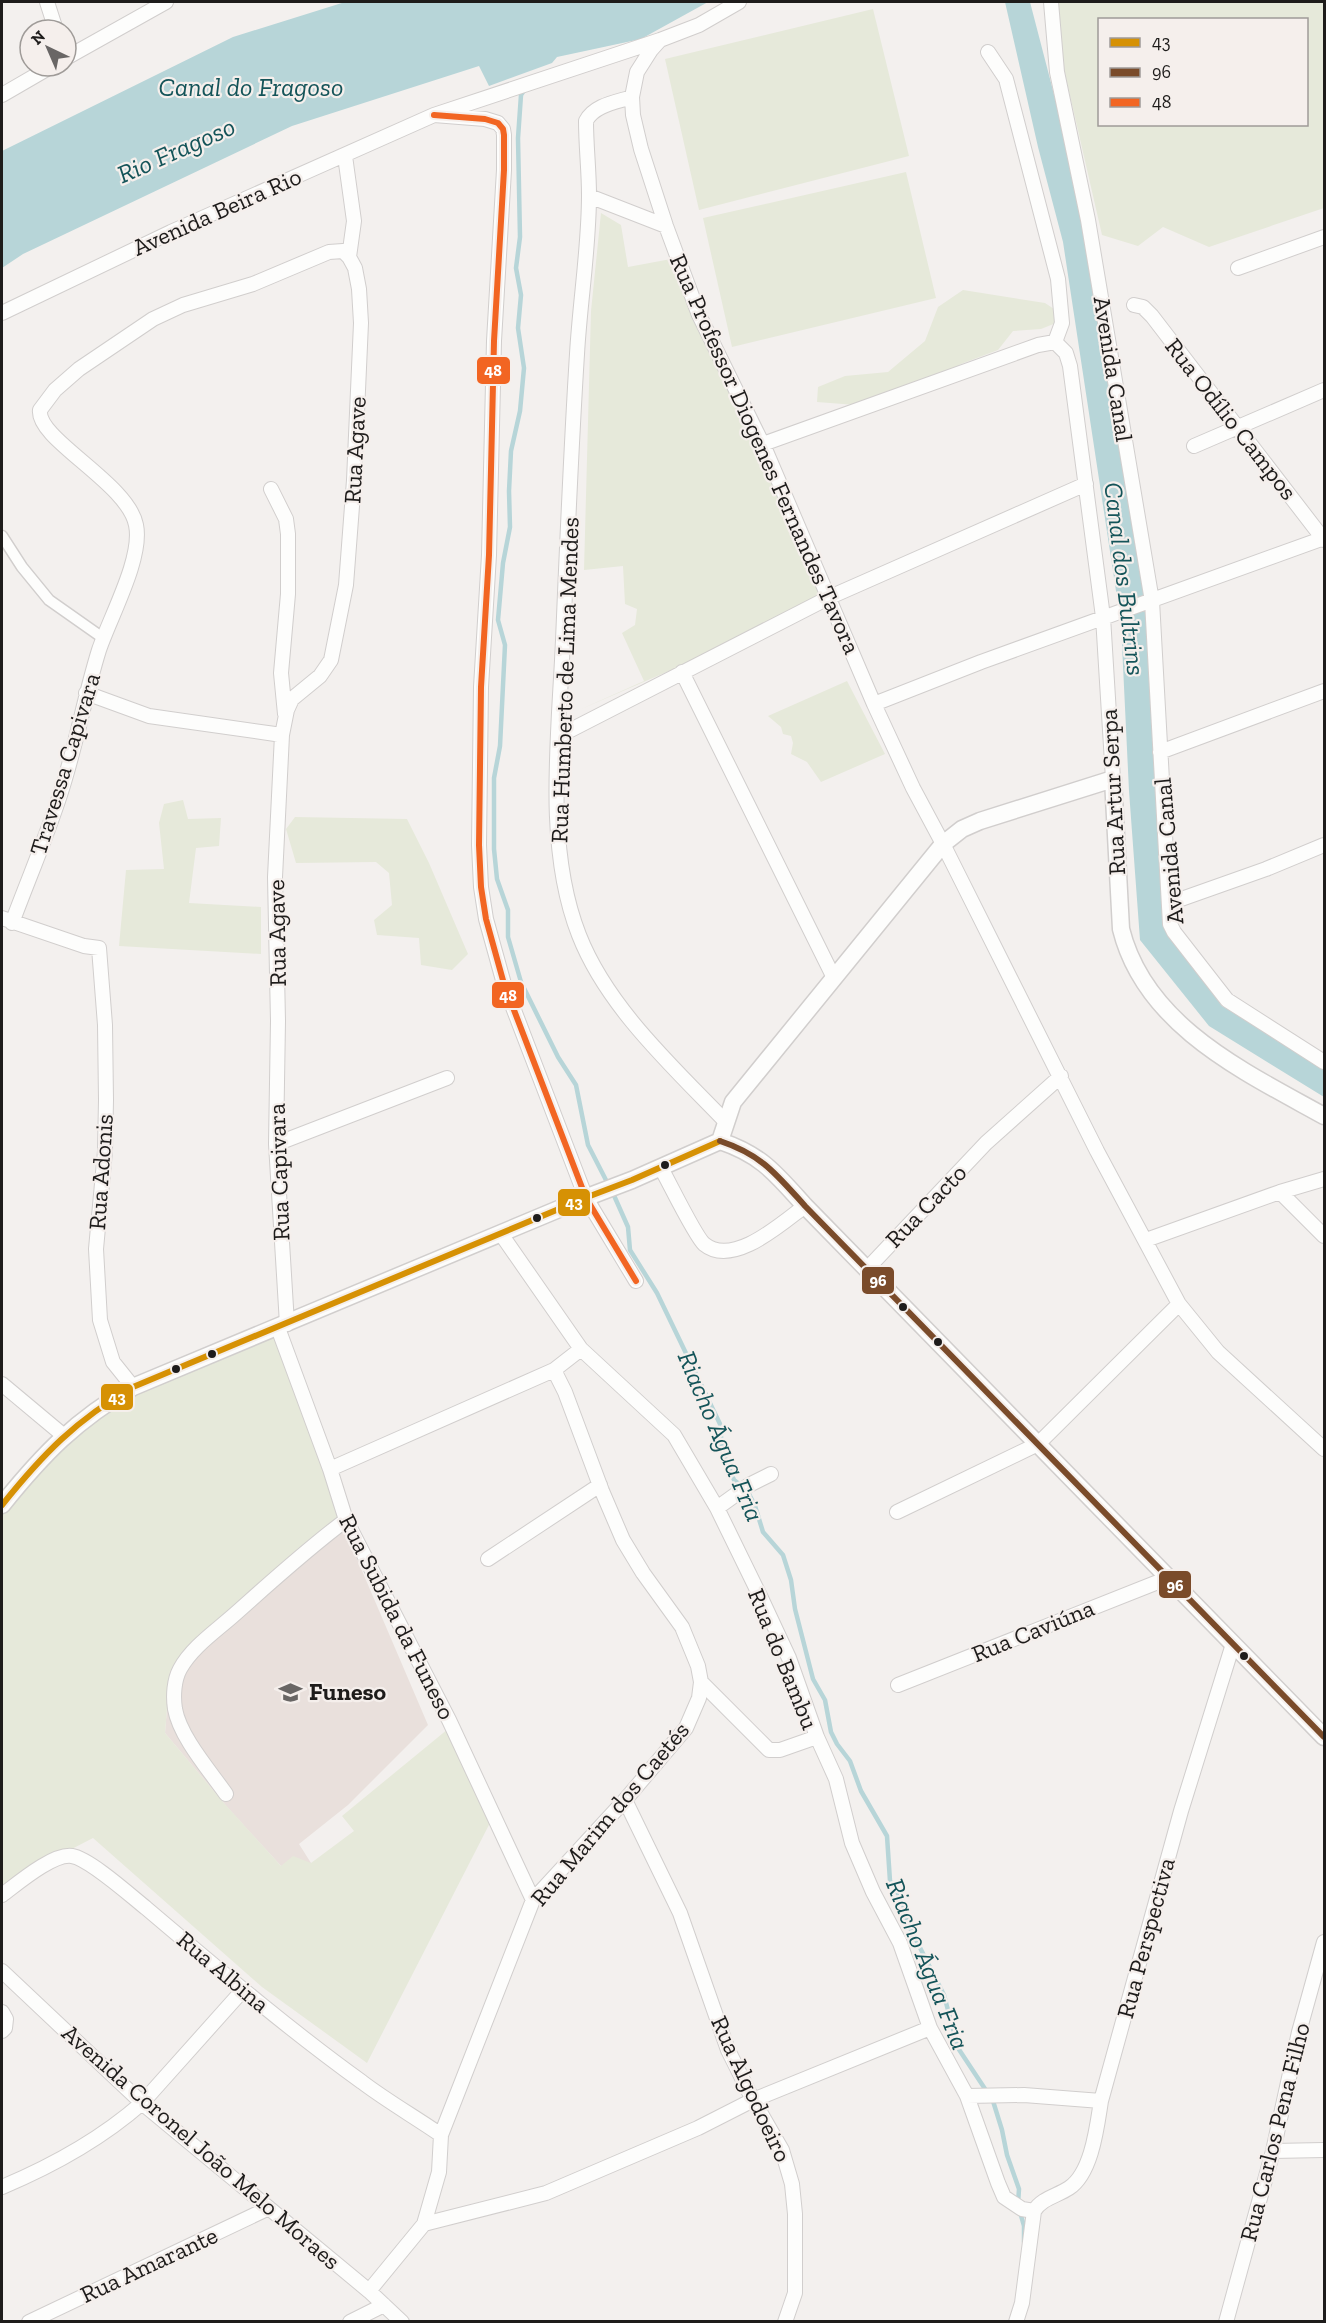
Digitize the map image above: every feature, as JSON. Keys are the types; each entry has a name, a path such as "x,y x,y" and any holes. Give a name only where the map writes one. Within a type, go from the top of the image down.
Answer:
{"street":[{"path":"47,2 52,18"},
{"path":"78,51 166,2"},
{"path":"660,40 699,25 739,2"},
{"name":"Avenida Canal","path":"1051,2 1057,72 1088,219 1149,602 1170,924 1227,1000 1324,1062"},
{"name":"Avenida Beira Rio","path":"2,313 171,232 434,115 660,40"},
{"name":"Rua Professor Diogenes Fernandes Tavora","path":"660,40 637,72 632,97 633,115 641,149 666,225 699,315 763,444 874,704 913,788 1097,1151 1179,1305 1218,1352 1324,1449"},
{"path":"763,444 1038,345 1055,342 1062,323 1058,279 1006,79 988,52"},
{"path":"2,95 31,78"},
{"name":"Rua Humberto de Lima Mendes","path":"632,97 599,108 587,118 589,196 577,353 559,736 558,838 562,875 573,920 588,956 609,991 660,1054 726,1122"},
{"name":"Avenida Beira Rio","path":"434,115 485,119 498,123 503,129 504,170 494,341 489,555 482,677 479,833 481,887 486,919 504,984 588,1197 636,1281"},
{"path":"345,156 354,221 349,257"},
{"path":"589,196 666,225"},
{"path":"1238,268 1324,237"},
{"name":"Travessa Capivara","path":"7,920 60,795 86,693 138,540 131,509 116,490 60,442 40,419 40,410 45,401 79,369 153,319 183,304 253,284 329,252 343,251 349,257"},
{"name":"Rua Agave","path":"278,1021 275,877 282,735 289,705 295,696 328,667 335,647 346,585 354,480 360,346 359,289 355,268 349,257"},
{"name":"Rua Odílio Campos","path":"1134,305 1143,307 1152,315 1324,539"},
{"name":"Rua Artur Serpa","path":"1055,342 1066,353 1070,366 1086,484 1110,615 1113,779 1121,928 1128,950 1149,987 1179,1024 1211,1051 1324,1116"},
{"path":"1194,446 1324,390"},
{"path":"559,736 830,597 1086,484"},
{"path":"271,489 286,519 288,534 288,594 281,673 285,719"},
{"path":"2,536 21,567 48,600 103,638"},
{"path":"874,704 1110,615 1324,539"},
{"path":"682,672 834,978"},
{"path":"1160,752 1324,691"},
{"path":"86,693 150,716 282,735"},
{"path":"720,1141 733,1102 739,1094 943,844 962,829 980,820 1113,779"},
{"path":"1170,903 1266,869 1324,845"},
{"name":"Rua Adonis","path":"7,920 84,946 99,948 105,1025 106,1100 105,1151 96,1249 100,1320 113,1362 133,1387"},
{"name":"Rua Capivara","path":"278,1021 276,1144 282,1326"},
{"name":"Rua Cacto","path":"867,1269 986,1143 1061,1076"},
{"path":"276,1144 447,1078"},
{"path":"2,1504 27,1473 63,1435 93,1411 133,1387 661,1168 720,1141 743,1149 769,1167 1324,1737"},
{"path":"661,1168 703,1243 717,1251 736,1250 747,1245 768,1234 805,1206"},
{"path":"1146,1240 1280,1192 1324,1179"},
{"path":"1280,1192 1324,1236"},
{"name":"Rua do Bambu","path":"501,1234 581,1348 674,1435 717,1508 789,1658 817,1737 780,1750 769,1750 701,1682"},
{"path":"897,1512 1038,1444 1179,1305"},
{"name":"Rua Subida da Funeso","path":"282,1326 346,1520 449,1720 533,1900"},
{"path":"330,1469 554,1370 581,1348"},
{"name":"Rua Marim dos Caetés","path":"369,2291 424,2224 439,2172 441,2135 533,1900 625,1800 686,1728 696,1707 701,1682 698,1666 682,1627 643,1573 623,1540 565,1392 554,1370"},
{"path":"2,1384 63,1435"},
{"path":"717,1508 749,1485 771,1474"},
{"path":"488,1559 600,1485"},
{"path":"226,1794 178,1720 174,1698 180,1668 196,1648 346,1520"},
{"name":"Rua Caviúna","path":"898,1684 1168,1578"},
{"name":"Rua Perspectiva","path":"1028,2210 1071,2187 1077,2180 1093,2147 1101,2101 1181,1811 1233,1644"},
{"path":"817,1737 836,1779 852,1843 873,1892 900,1943 930,2028 971,2096 1004,2197 1028,2210 1022,2303 1016,2322"},
{"name":"Rua Algodoeiro","path":"625,1800 680,1913 728,2050 782,2150 792,2184 795,2214 795,2293 785,2322"},
{"name":"Rua Albina","path":"2,1894 53,1861 74,1856 123,1889 243,1990 363,2083 441,2135"},
{"name":"Rua Carlos Pena Filho","path":"1226,2322 1273,2151 1299,2032 1324,1942"},
{"name":"Avenida Coronel João Melo Moraes","path":"2,1971 142,2103 369,2291 402,2322"},
{"path":"2,2187 101,2136 142,2103 243,1990"},
{"path":"2,2012 6,2019 5,2028 2,2031"},
{"path":"424,2224 546,2193 698,2128 753,2100 930,2028"},
{"path":"971,2096 1024,2095 1101,2101"},
{"path":"1273,2151 1324,2150"},
{"name":"Rua Amarante","path":"29,2322 269,2208"},
{"path":"350,2322 384,2305"}],"shaded area":[{"path":"1058,2 1324,2 1324,208 1209,247 1163,227 1138,246 1102,235 1052,17"},
{"path":"873,9 909,156 699,210 665,59"},
{"path":"906,172 936,298 732,347 703,218"},
{"path":"601,213 621,225 628,267 671,259 694,319 830,597 775,625 579,710 644,681 622,633 635,625 637,609 625,604 623,566 584,570 591,311"},
{"path":"963,290 1045,303 1054,309 1056,323 1041,329 1013,331 998,350 961,364 918,388 869,406 817,402 818,387 845,376 888,372 925,341 938,307"},
{"path":"847,681 885,754 821,782 807,762 791,754 793,743 791,736 783,734 781,727 768,716"},
{"path":"183,800 188,819 221,818 219,846 196,848 189,903 261,907 261,954 119,946 126,870 164,869 159,823 164,804"},
{"path":"295,817 407,819 429,863 468,954 452,970 421,965 419,938 377,935 374,920 392,905 389,873 376,862 296,863 286,829"},
{"path":"274,1334 345,1512 170,1671 165,1733 281,1866 293,1856 311,1863 354,1831 342,1816 448,1729 492,1819 367,2063 262,1987 93,1838 2,1885 2,1508 86,1417"},
{"name":"Funeso","path":"339,1517 428,1725 348,1805 299,1844 311,1863 281,1866 228,1808 165,1733 170,1671"}],"water":[{"name":"Canal do Fragoso","path":"345,2 708,2 641,39 557,57 552,63 489,86 479,66 292,126 23,254 2,268 2,151 233,37"},
{"name":"Canal dos Bultrins","path":"1005,2 1030,2 1082,202 1147,615 1154,768 1166,931 1222,1006 1324,1067 1324,1097 1209,1026 1140,940 1129,791 1121,624 1063,242 1038,147"}],"waterway":[{"name":"Riacho Água Fria","path":"525,89 521,95 518,138 520,237 516,268 521,295 518,328 524,368 520,411 511,451 510,527 503,563 498,620 505,645 500,746 494,778 494,849 497,879 508,910 508,937 521,982 558,1057 576,1085 588,1145 608,1184"},
{"name":"Riacho Água Fria","path":"612,1191 628,1227 630,1250 657,1293 720,1424 722,1450 734,1480 747,1490 763,1532 783,1555 791,1580 795,1609 813,1679 825,1700 831,1732 850,1761 861,1791 887,1836 890,1881 902,1900 908,1924 944,1995 958,2048 993,2101 1007,2155 1019,2189 1018,2204"},
{"name":"Riacho Água Fria","path":"1020,2212 1024,2226 1024,2242"}],"transit line":[{"name":"48","path":"434,115 485,119 498,123 504,135 494,341 489,555 481,687 479,845 481,887 486,919 504,984 586,1198 636,1281"},
{"name":"43","path":"2,1505 46,1454 77,1425 133,1387 632,1180 720,1141"},
{"name":"96","path":"720,1141 735,1146 758,1159 776,1175 1324,1737"}],"place":[{"name":"Funeso","path":"291,1692"}],"water label":[{"name":"Rio Fragoso","path":"176,150"}]}
